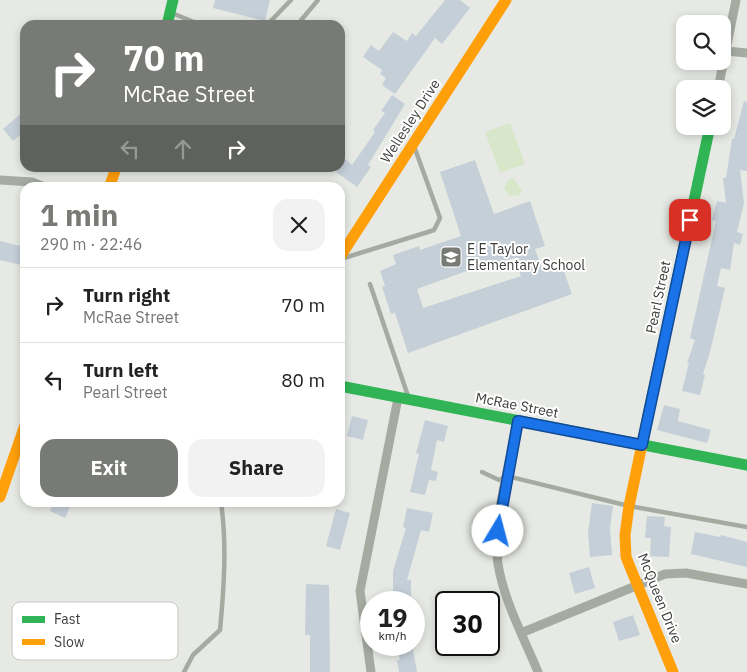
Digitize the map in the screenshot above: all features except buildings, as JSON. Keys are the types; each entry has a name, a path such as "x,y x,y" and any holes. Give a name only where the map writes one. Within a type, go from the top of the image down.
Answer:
{"street":[{"path":"168,20 174,0"},
{"name":"Wellesley Drive","path":"345,250 506,0"},
{"path":"731,26 736,0"},
{"path":"731,51 747,53"},
{"name":"Pearl Street","path":"642,445 708,135"},
{"path":"0,180 32,182"},
{"name":"McRae Street","path":"345,387 747,465"},
{"path":"371,672 360,591 398,398"},
{"path":"518,421 499,519 498,564 504,587 521,633 538,672"},
{"path":"0,497 20,439"},
{"name":"McQueen Drive","path":"642,445 629,506 625,535 626,558 673,672"},
{"path":"521,633 638,587 665,574 686,573 747,584"}],"lane":[{"path":"272,20 291,0"},
{"path":"301,20 318,0"},
{"path":"170,12 189,20"},
{"path":"345,257 428,232 438,225 440,218 414,143"},
{"path":"370,284 410,400"},
{"path":"482,472 499,480 507,476 629,506 747,527"},
{"path":"184,672 193,655 220,630 224,585 222,507"}],"green space":[{"path":"510,123 525,164 500,173 485,132"},
{"path":"513,178 522,190 519,195 510,196 504,189 508,180"}],"traffic: fast":[{"path":"168,20 173,0"},
{"path":"648,416 708,135"},
{"path":"345,387 747,465"}],"traffic: slow":[{"path":"345,249 506,0"},
{"path":"111,182 115,172"},
{"path":"648,416 629,506 625,535 626,557 673,672"},
{"path":"0,497 20,439"}],"place":[{"name":"E E Taylor Elementary School","path":"451,257"}],"route":[{"path":"498,531 518,421 642,445 690,220"}]}
